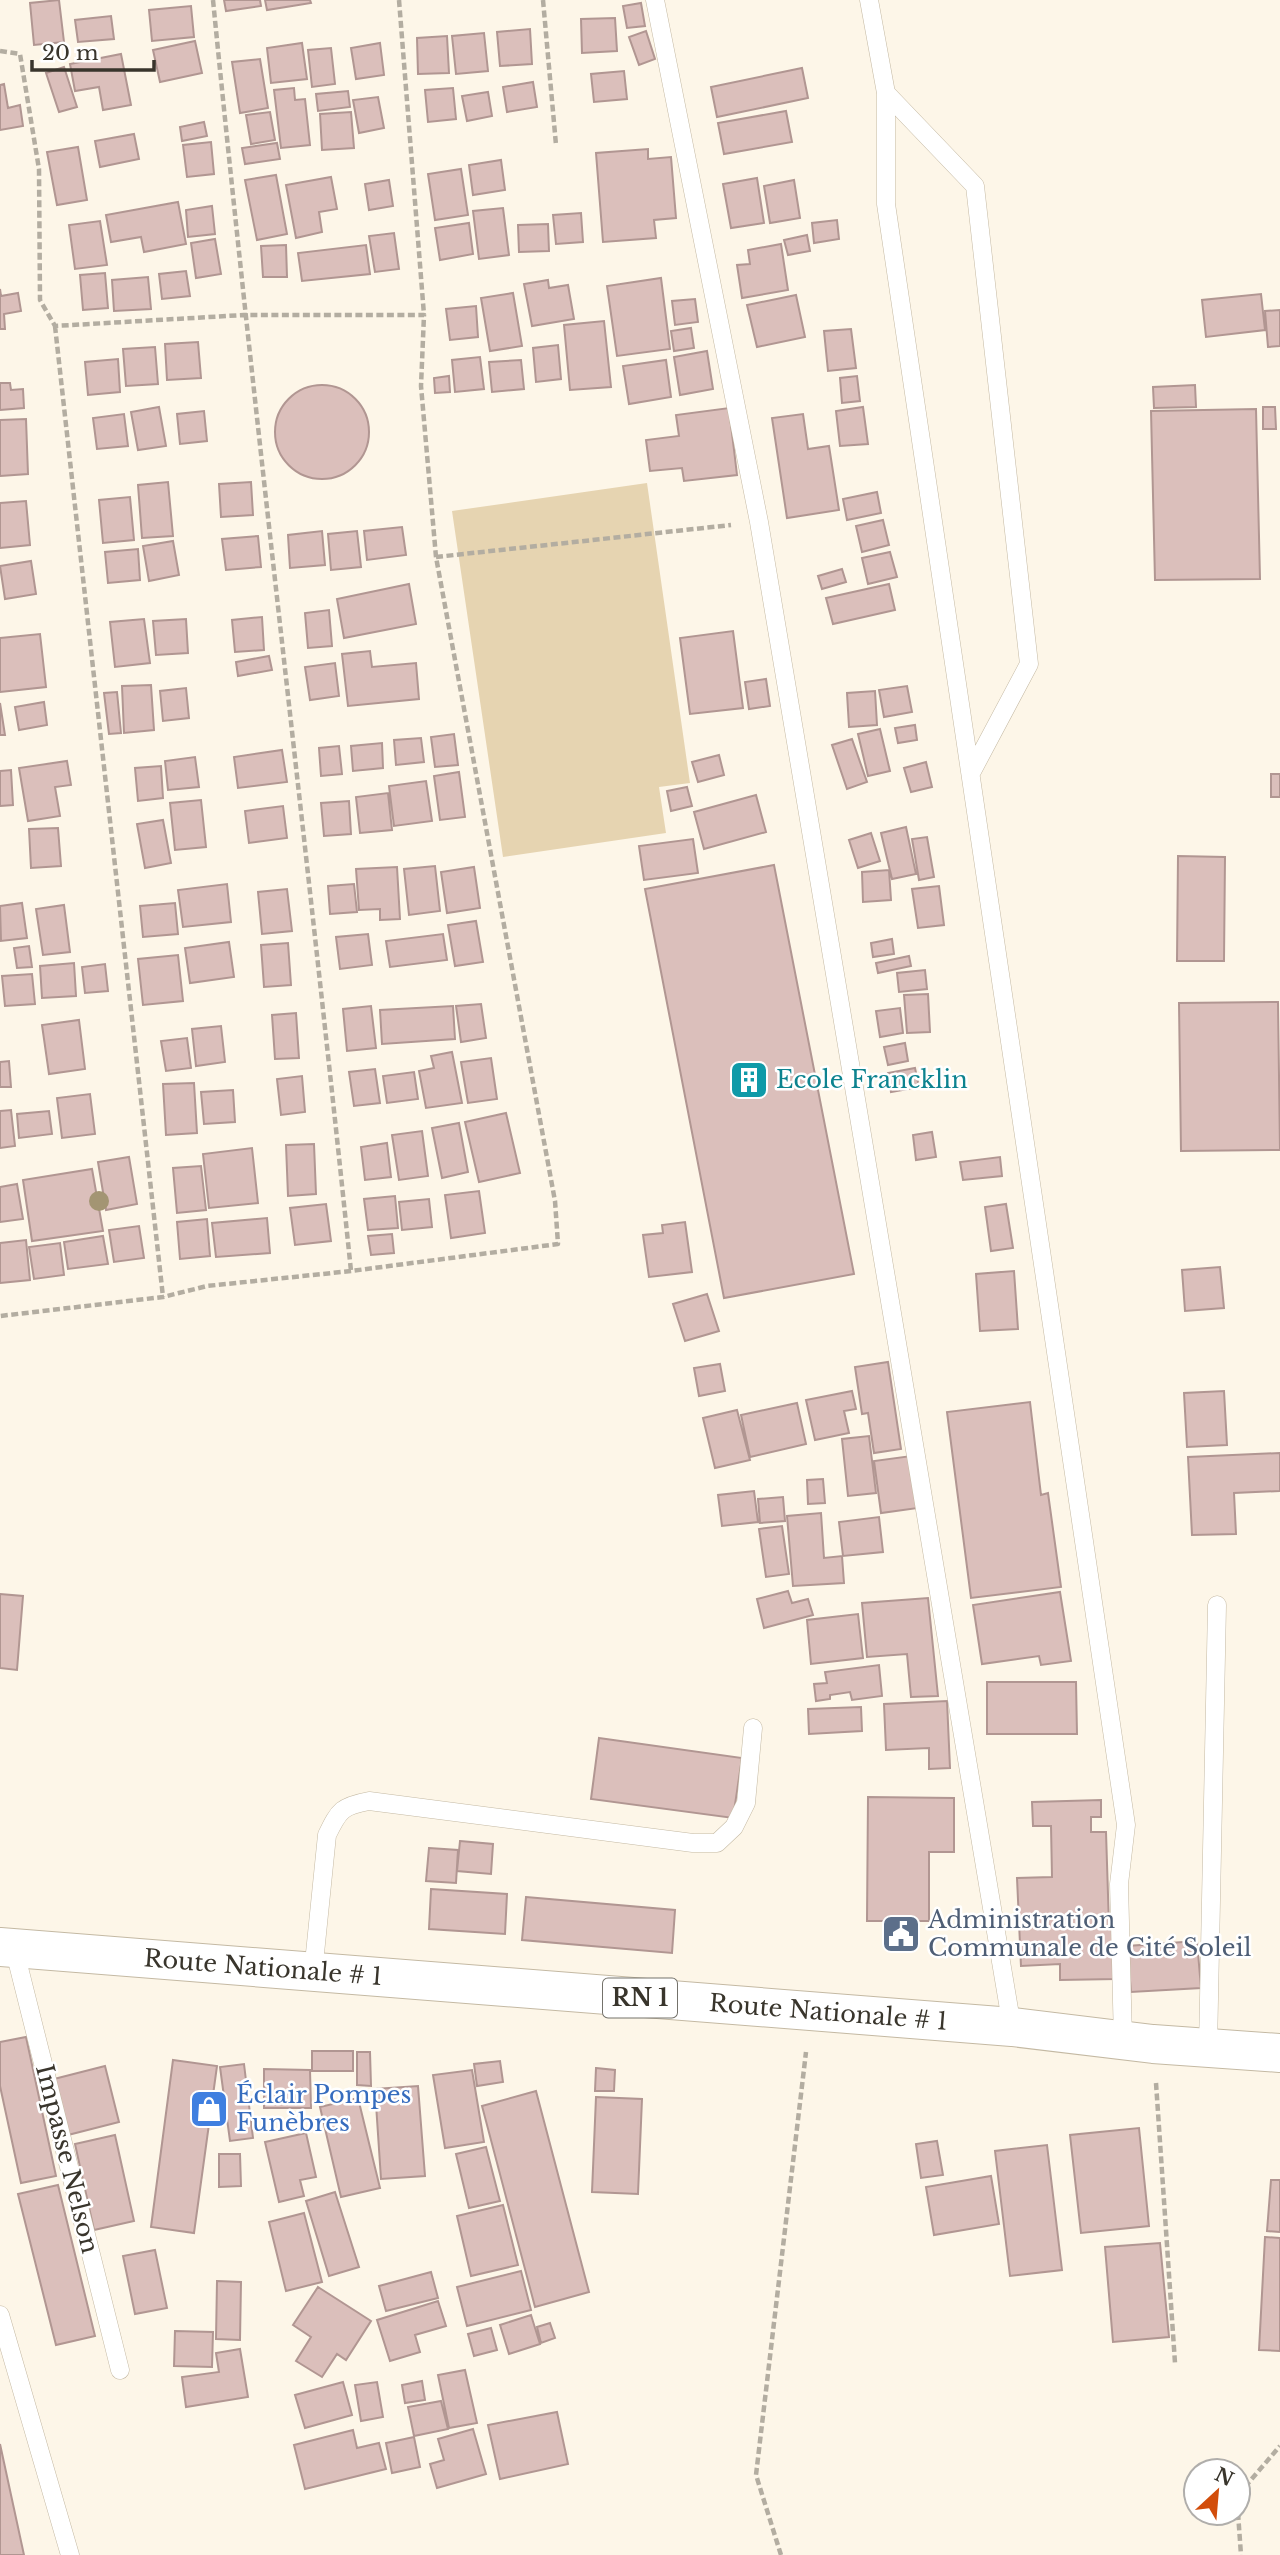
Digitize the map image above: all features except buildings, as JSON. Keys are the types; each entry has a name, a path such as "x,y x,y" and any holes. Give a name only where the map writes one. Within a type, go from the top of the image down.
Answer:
{"main road":[{"name":"Route Nationale # 1","path":"7,1948 1012,2027 1138,2042 1280,2053"}],"lane":[{"path":"655,0 759,522 1012,2027"},
{"path":"869,0 886,93 886,204 1126,1825 1119,1884 1138,2042"},
{"path":"886,93 975,186 1030,664 971,772"},
{"path":"1208,2048 1217,1605"},
{"path":"313,1973 327,1835 334,1820 347,1806 369,1801 693,1843 716,1843 734,1827 746,1803 753,1728"},
{"name":"Impasse Nelson","path":"7,1948 120,2371"},
{"path":"0,2315 70,2555"}],"path":[{"path":"213,0 244,314 351,1271"},
{"path":"0,1316 163,1297 207,1286 351,1271 558,1244 555,1201 436,557 421,386 424,315 399,0"},
{"path":"543,0 556,145"},
{"path":"0,51 20,54 39,169 40,300 55,326 163,1297"},
{"path":"55,326 244,314 424,315"},
{"path":"436,557 759,522"},
{"path":"781,2555 755,2475 811,2011"},
{"path":"1138,2042 1175,2363"},
{"path":"1252,2479 1280,2446"},
{"path":"1239,2527 1241,2555"}],"shaded area":[{"path":"647,483 690,783 659,787 666,833 503,857 452,511"}],"place":[{"name":"Ecole Francklin","path":"749,1080"},
{"name":"Administration Communale de Cité Soleil","path":"901,1934"},
{"name":"Éclair Pompes Funèbres","path":"209,2109"}]}
